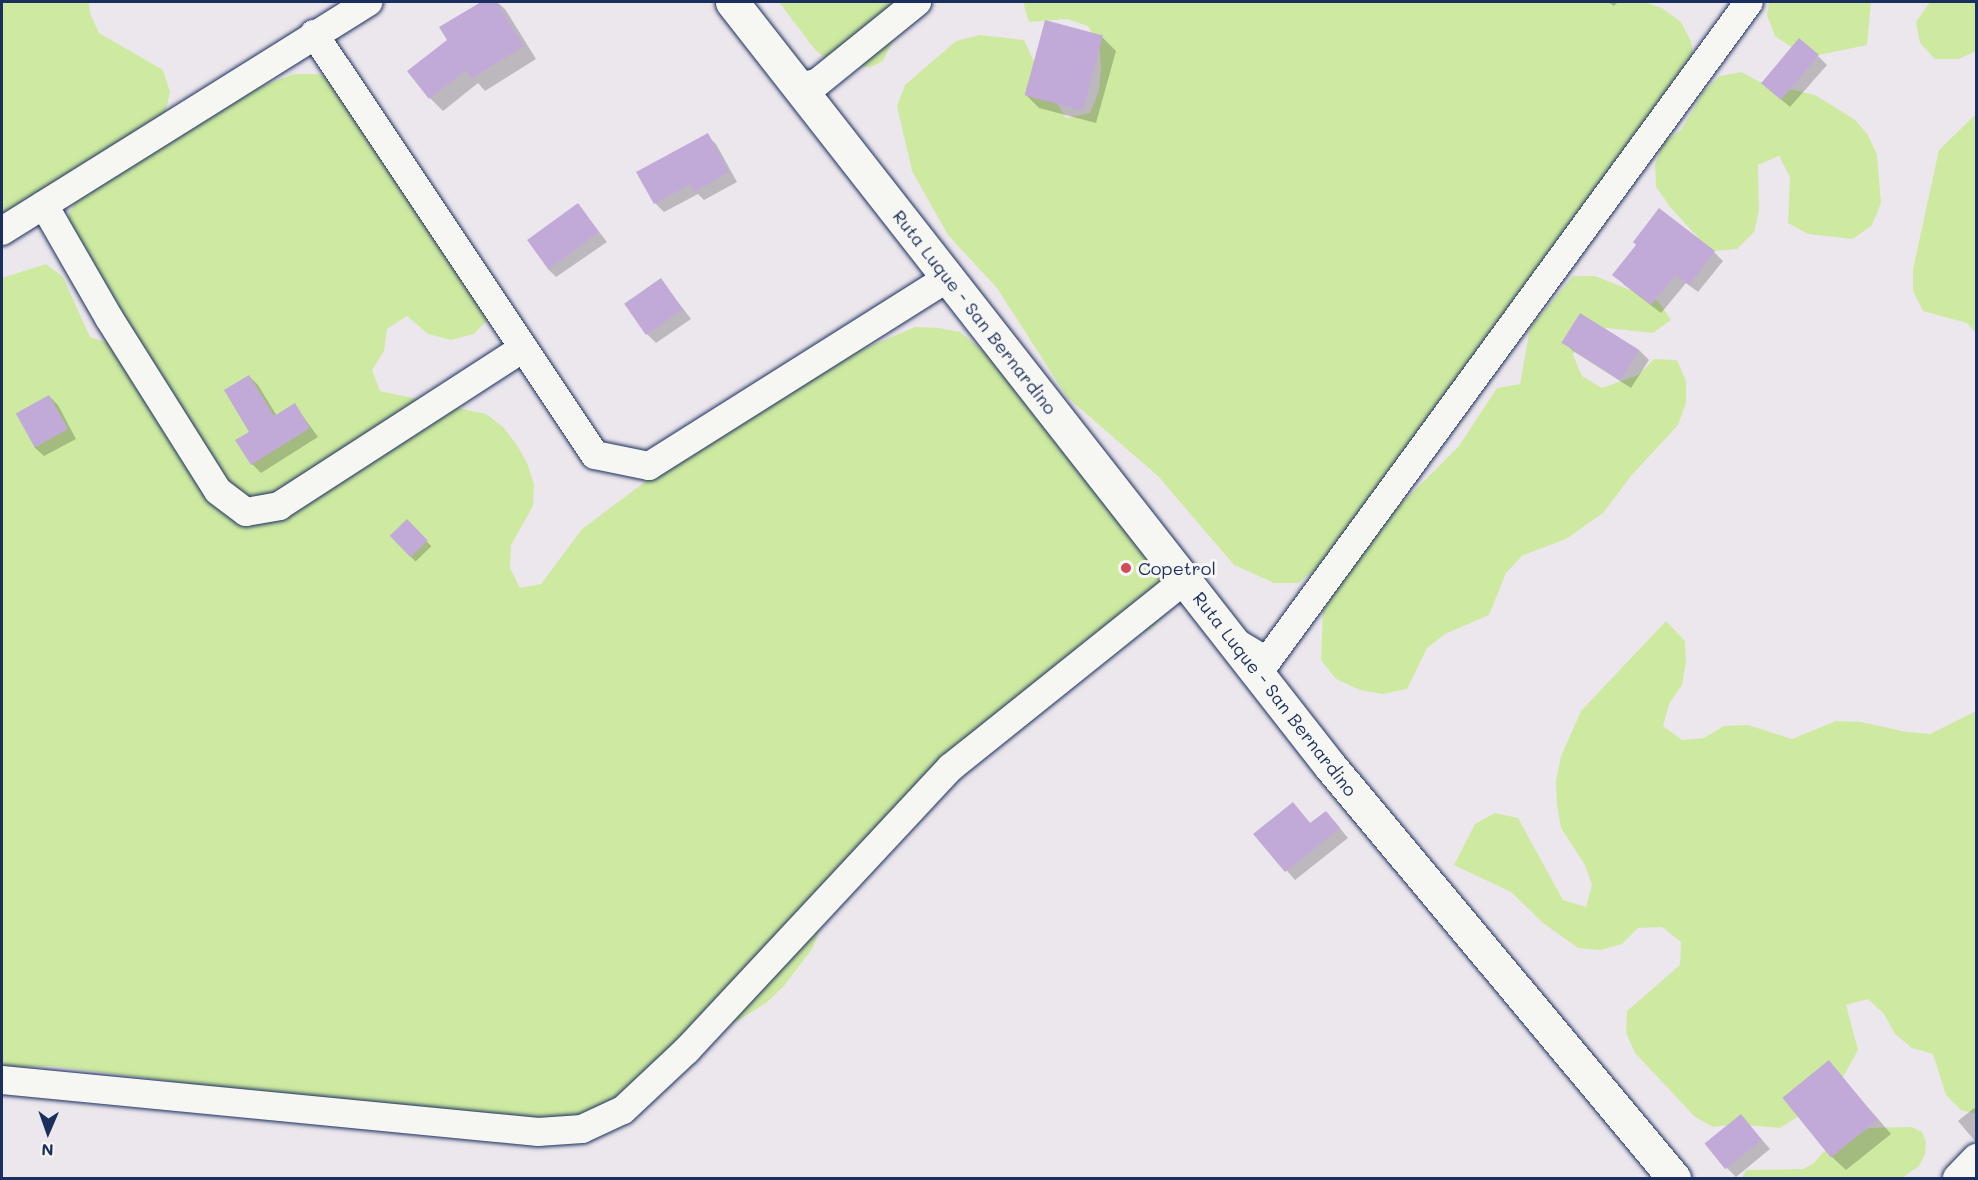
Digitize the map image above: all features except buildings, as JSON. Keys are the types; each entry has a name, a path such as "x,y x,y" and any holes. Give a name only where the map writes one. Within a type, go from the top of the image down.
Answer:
{"main road":[{"name":"Ruta Luque - San Bernardino","path":"732,2 1330,766 1674,1179"}],"street":[{"path":"2,231 368,2"},
{"path":"799,87 817,83 917,2"},
{"path":"1233,641 1267,662 1749,2"},
{"path":"314,34 595,455 649,466 948,278"},
{"path":"44,205 109,318 218,491 246,512 279,506 523,348"},
{"path":"2,1080 538,1132 582,1129 623,1110 687,1050 950,768 1185,580"},
{"path":"1957,1179 1977,1158"}],"green space":[{"path":"2,2 89,2 90,13 99,33 163,70 170,92 165,114 2,224"},
{"path":"779,2 930,2 903,20 883,61 871,67 836,66 816,51"},
{"path":"1023,2 1644,2 1662,8 1681,22 1691,41 1694,63 1335,555 1298,583 1274,583 1234,565 1158,476 1067,397 997,288 948,235 912,171 897,106 905,85 956,41 980,35 1024,40 1043,81 1066,118 1090,113 1099,91 1101,68 1099,45 1088,26 1067,19 1029,22"},
{"path":"1769,2 1871,2 1867,45 1819,55 1796,50 1775,36 1767,15"},
{"path":"1930,2 1976,2 1976,51 1959,59 1935,59 1920,43 1916,22"},
{"path":"1741,72 1760,82 1815,95 1854,119 1868,135 1877,155 1881,203 1872,225 1853,239 1808,234 1788,223 1790,177 1779,156 1758,165 1759,211 1754,232 1737,249 1715,251 1703,243 1671,208 1656,187 1655,165 1663,143 1681,130 1704,91 1720,76"},
{"path":"294,74 318,74 339,80 489,318 474,334 451,340 428,334 407,316 387,329 384,351 372,370 380,391 486,414 503,427 517,445 527,463 534,484 533,506 511,545 510,568 520,588 541,584 582,529 677,458 833,362 915,327 960,332 994,360 1134,527 1168,586 1171,608 1154,626 1135,638 1039,685 836,884 813,948 783,987 766,1003 701,1044 641,1090 552,1126 284,1101 170,1081 51,1066 2,1068 2,278 46,264 63,277 90,337 111,344 67,237 69,213 81,193 252,90"},
{"path":"1976,114 1976,333 1967,323 1923,311 1913,291 1913,269 1939,150"},
{"path":"1573,276 1595,276 1658,301 1671,320 1653,333 1607,328 1584,333 1573,355 1582,376 1602,388 1638,375 1654,359 1677,360 1686,381 1686,403 1678,425 1631,476 1603,513 1566,539 1523,555 1506,573 1489,615 1445,634 1427,648 1407,689 1382,694 1360,690 1336,679 1321,660 1323,611 1373,532 1459,446 1497,388 1520,384 1530,328"},
{"path":"1666,621 1685,641 1686,663 1682,685 1669,704 1663,726 1682,740 1704,738 1724,726 1748,725 1792,739 1836,721 1861,722 1907,732 1930,734 1976,711 1976,1114 1961,1110 1946,1095 1933,1054 1912,1048 1895,1034 1884,1014 1868,999 1846,1005 1858,1050 1837,1088 1820,1103 1780,1128 1735,1124 1713,1127 1695,1117 1635,1053 1626,1033 1627,1011 1680,965 1681,942 1662,927 1638,928 1622,944 1600,950 1578,948 1543,923 1511,892 1454,865 1475,824 1495,813 1518,818 1563,900 1586,907 1592,885 1585,865 1561,828 1557,805 1556,781 1561,756 1581,711"},
{"path":"1912,1127 1922,1132 1926,1142 1925,1154 1919,1166 1902,1178 1742,1178 1746,1170 1803,1169 1813,1164 1828,1147 1870,1128"}],"place":[{"name":"Copetrol","path":"1126,568"}]}
